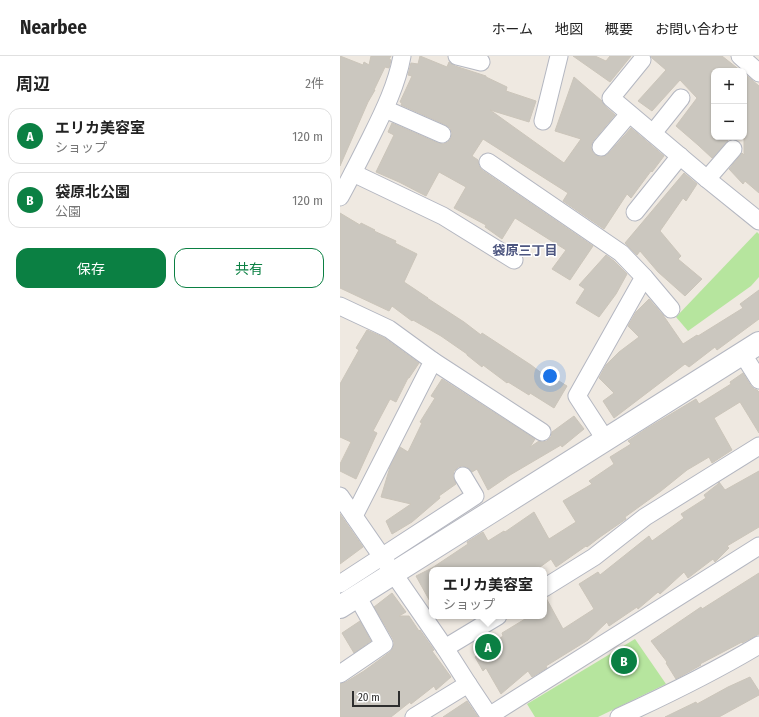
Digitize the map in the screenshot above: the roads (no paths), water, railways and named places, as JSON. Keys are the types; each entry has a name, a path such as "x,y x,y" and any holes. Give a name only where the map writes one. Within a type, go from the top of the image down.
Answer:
{"street":[{"path":"340,197 385,109 400,68 402,56"},
{"path":"456,56 481,62"},
{"path":"543,121 559,56"},
{"path":"642,60 611,98 759,221"},
{"path":"653,134 681,98"},
{"path":"385,109 442,134"},
{"path":"601,147 629,114"},
{"path":"707,179 733,149"},
{"path":"634,212 680,156"},
{"path":"488,162 621,253 671,309"},
{"path":"353,174 443,216 514,260"},
{"path":"605,439 577,396 644,277"},
{"path":"340,306 389,329 433,361 542,432"},
{"path":"388,565 605,439 751,348 759,380"},
{"path":"354,516 433,361"},
{"path":"547,586 594,557 645,517 759,446"},
{"path":"340,674 384,644 346,596 388,565 475,496 463,476"},
{"path":"340,496 445,648 490,717 759,546"},
{"path":"445,648 493,619"},
{"path":"619,717 652,702 740,657 759,645"},
{"path":"414,717 468,684"}],"place":[{"name":"エリカ美容室","path":"488,647"},
{"name":"袋原北公園","path":"624,661"}],"district":[{"name":"袋原三丁目","path":"525,250"}]}
